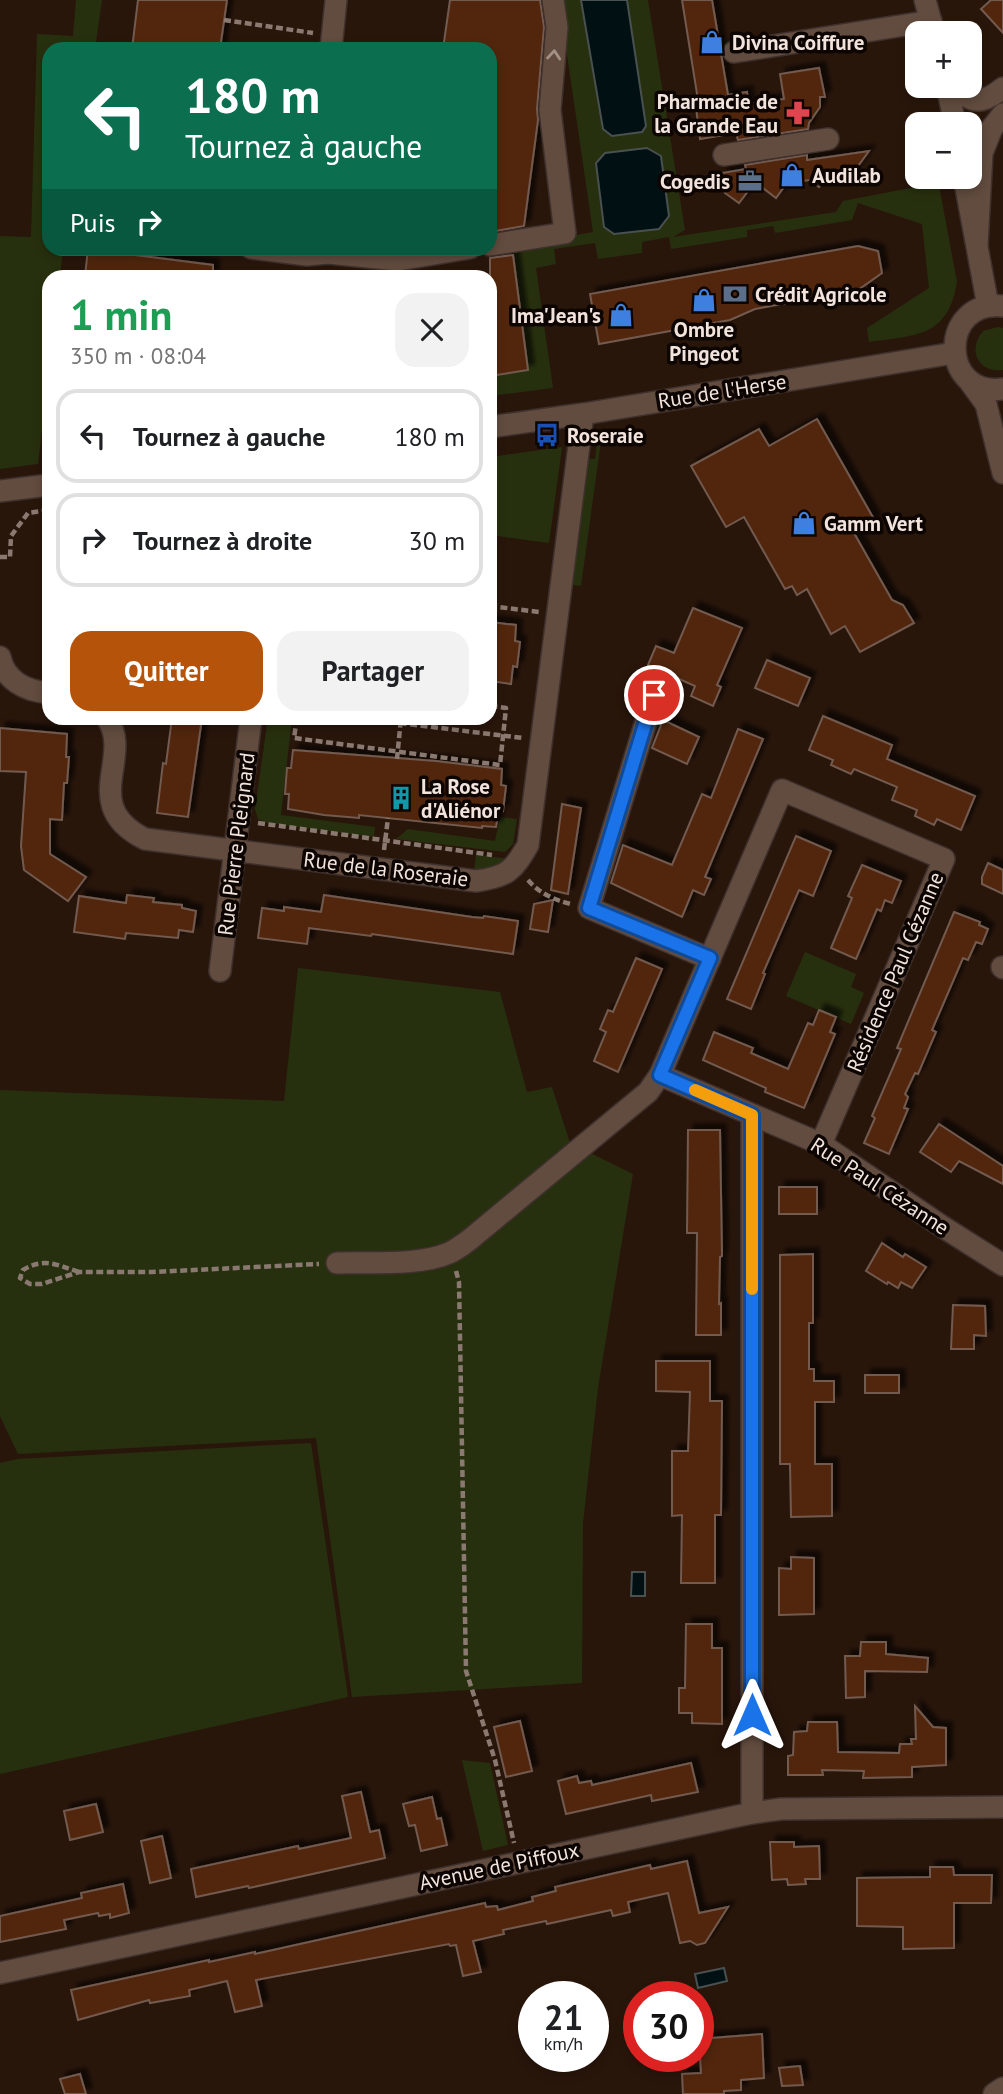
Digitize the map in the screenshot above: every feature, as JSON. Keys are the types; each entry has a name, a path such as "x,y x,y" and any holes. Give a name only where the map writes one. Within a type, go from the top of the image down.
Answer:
{"street":[{"path":"331,42 336,0"},
{"path":"497,244 565,233 550,110 557,27 553,0"},
{"path":"925,0 930,21"},
{"path":"734,52 905,30"},
{"path":"969,98 976,101 990,99 1003,88"},
{"path":"977,245 982,153 992,128 1003,114"},
{"path":"724,155 828,139"},
{"path":"966,189 977,245 995,306 966,318 959,328 954,353 961,372 986,404 1003,473"},
{"path":"288,256 306,260"},
{"path":"358,256 398,260 422,256"},
{"name":"Rue de l'Herse","path":"497,427 954,353"},
{"path":"969,380 988,390 1003,390"},
{"path":"509,861 528,845 583,414"},
{"path":"0,491 42,486"},
{"path":"0,657 2,666 15,682 42,692"},
{"path":"654,695 589,908 710,958"},
{"name":"Rue de la Roseraie","path":"110,725 114,737 109,789 115,814 127,830 145,839 477,881 496,878 509,861"},
{"name":"Rue Pierre Pleignard","path":"220,971 250,725"},
{"name":"Résidence Paul Cézanne","path":"450,1252 468,1241 648,1092 660,1075 782,790 944,859 821,1144"},
{"path":"660,1075 752,1115 752,1813"},
{"name":"Rue Paul Cézanne","path":"752,1115 821,1144 1003,1265"},
{"path":"337,1263 414,1260 450,1252"},
{"name":"Avenue de Piffoux","path":"0,1973 752,1813 781,1809 1003,1807"},
{"path":"994,2094 1003,2088"}],"path":[{"path":"224,20 317,34 328,42"},
{"path":"0,556 10,557 11,536 28,513 42,511"},
{"path":"497,607 557,614"},
{"path":"296,725 294,738 500,765 506,708 497,707"},
{"path":"397,759 401,725"},
{"path":"433,725 511,737"},
{"path":"253,817 261,825 509,861 535,888 550,897 589,908"},
{"path":"382,869 388,818"},
{"path":"450,1252 459,1282 466,1671 495,1760 518,1861"},
{"path":"79,1272 43,1284 30,1284 20,1278 23,1270 36,1262 54,1264 79,1272 141,1273 337,1263"}],"green space":[{"path":"76,0 102,0 96,42 42,42 42,256 62,256 61,270 42,270 42,430 38,464 0,469 0,236 31,237 37,34 73,36"},
{"path":"559,0 648,0 685,230 673,237 836,212 843,201 905,189 940,189 957,282 953,300 937,324 915,335 869,342 867,328 929,288 922,224 858,203 852,220 775,233 773,226 747,230 747,237 671,249 669,237 642,242 642,253 598,259 595,243 554,249 556,264 536,268 553,388 497,395 497,375 528,370 512,247 593,232"},
{"path":"1003,328 1003,370 994,370 981,364 976,352 978,338 983,331"},
{"path":"601,441 581,586 567,584 584,458 595,459 597,442"},
{"path":"562,447 549,543 497,536 497,456"},
{"path":"267,725 291,725 281,815 375,827 374,837 268,823 258,819 255,809"},
{"path":"500,817 517,819 513,844 505,852 396,839 408,829 495,841"},
{"path":"476,855 511,859 500,867 474,871"},
{"path":"805,952 856,974 851,987 864,993 851,1024 786,996"},
{"path":"298,968 500,992 527,1092 552,1087 570,1143 633,1174 598,1388 583,1523 582,1683 352,1697 316,1438 18,1454 0,1416 0,1090 284,1101"},
{"path":"311,1443 348,1697 0,1774 0,1463 18,1459"},
{"path":"462,1760 490,1763 508,1845 483,1851"}],"shaded area":[{"path":"581,0 627,0 646,126 642,132 612,136 603,129"},
{"path":"647,148 661,156 669,216 659,229 614,234 604,227 596,163 605,153"},
{"path":"632,1572 645,1572 645,1596 631,1596"},
{"path":"724,1968 727,1981 714,1984 714,1981 696,1981 695,1974"}],"building":[{"path":"138,0 227,0 221,42 133,42"},
{"path":"450,0 540,0 544,27 538,120 524,226 497,231 497,42 444,42"},
{"path":"682,0 712,0 728,95 747,92 748,104 784,99 780,74 819,68 825,97 820,97 820,107 808,129 738,140 736,133 700,139 695,100 698,100"},
{"path":"991,0 1003,0 1003,33 981,9"},
{"path":"869,151 845,184 830,173 819,187 810,180 787,183 776,198 755,182 739,203 725,193 722,173 746,169 745,165 807,155 807,160"},
{"path":"858,246 878,251 882,273 858,290 755,309 730,320 599,344 590,294"},
{"path":"513,255 528,370 497,375 497,270 490,270 490,258"},
{"path":"87,256 143,256 213,265 213,270 86,270"},
{"path":"817,419 875,521 854,533 892,600 903,605 914,623 860,652 845,626 831,634 807,589 797,595 792,586 785,589 744,517 726,527 691,466 759,429 769,446"},
{"path":"693,608 742,628 717,685 721,687 713,706 691,696 695,686 648,665 656,646 674,653"},
{"path":"497,623 516,625 515,641 520,642 517,667 513,666 511,684 497,682"},
{"path":"767,660 810,678 798,706 755,688"},
{"path":"823,716 892,745 887,759 975,796 961,830 937,819 934,825 915,816 917,810 892,800 897,787 854,769 851,774 831,765 833,760 809,750"},
{"path":"663,720 699,737 687,764 652,748"},
{"path":"171,725 201,725 188,817 157,813 163,763 166,764"},
{"path":"0,728 67,734 66,757 69,757 62,820 50,819 50,854 86,877 68,901 24,870 21,846 26,772 0,771"},
{"path":"738,729 763,739 705,877 711,879 704,895 693,890 682,917 611,883 623,845 672,865 702,794 711,798"},
{"name":"La Rose d'Aliénor","path":"293,750 502,769 501,785 506,786 503,811 499,810 496,827 482,828 359,815 359,818 324,815 288,809 289,794 285,794 287,768 291,768"},
{"path":"562,804 581,808 568,894 551,890"},
{"path":"796,836 831,851 813,896 799,890 763,973 765,974 751,1009 727,999"},
{"path":"988,863 1003,870 1003,894 982,884"},
{"path":"862,865 901,881 892,903 885,900 881,911 877,909 856,959 831,948 852,898 848,896"},
{"path":"127,895 154,898 153,902 182,905 182,908 196,911 193,932 179,930 178,938 126,933 125,939 74,932 79,896 126,903"},
{"path":"324,895 472,917 518,921 513,954 309,928 307,944 258,938 262,908 284,911 284,907 321,912"},
{"path":"553,900 548,932 530,929 534,904"},
{"path":"954,912 980,922 979,925 988,929 982,944 976,942 968,960 963,958 932,1030 936,1032 918,1074 915,1073 905,1094 908,1097 904,1108 908,1109 889,1154 864,1143 875,1118 872,1116 901,1049 897,1048"},
{"path":"636,958 662,969 618,1072 594,1061 606,1032 600,1029 608,1010 613,1012"},
{"path":"819,1010 836,1017 830,1032 835,1034 804,1108 765,1092 766,1088 703,1060 714,1032 753,1048 751,1053 788,1069 808,1023 813,1025"},
{"path":"939,1124 1003,1166 1003,1184 959,1161 951,1172 920,1152"},
{"path":"688,1130 720,1130 721,1335 696,1335 697,1233 687,1233"},
{"path":"779,1187 817,1187 817,1214 779,1214"},
{"path":"882,1243 903,1257 905,1254 926,1267 912,1288 901,1282 898,1288 888,1282 887,1284 866,1271"},
{"path":"813,1254 813,1323 809,1323 809,1369 814,1369 814,1381 834,1381 834,1402 815,1402 815,1464 832,1464 832,1516 791,1517 790,1464 780,1464 780,1255"},
{"path":"953,1305 985,1306 986,1336 974,1335 974,1349 951,1349"},
{"path":"656,1361 710,1361 710,1401 722,1401 721,1515 715,1515 715,1583 681,1583 682,1515 672,1516 672,1451 688,1451 690,1392 656,1391"},
{"path":"865,1375 899,1375 899,1393 865,1393"},
{"path":"791,1557 814,1558 814,1614 779,1615 779,1568 791,1569"},
{"path":"686,1624 712,1624 712,1648 722,1648 722,1724 692,1723 692,1713 679,1713 679,1688 685,1688"},
{"path":"861,1642 886,1642 886,1654 928,1658 927,1672 865,1671 865,1697 846,1698 845,1656 860,1656"},
{"path":"915,1706 933,1727 946,1728 946,1765 912,1767 912,1777 863,1778 864,1771 822,1770 823,1775 788,1775 788,1756 793,1755 794,1732 807,1731 808,1722 837,1722 838,1752 899,1753 900,1744 912,1744 911,1739 916,1739"},
{"path":"520,1721 532,1771 506,1777 494,1727"},
{"path":"691,1763 698,1792 652,1801 651,1795 566,1814 558,1781 577,1776 579,1783 591,1781 592,1785"},
{"path":"361,1792 370,1832 379,1830 385,1858 196,1897 191,1869 298,1846 299,1849 351,1838 342,1796"},
{"path":"432,1797 437,1819 441,1818 447,1845 421,1851 415,1825 409,1826 403,1804"},
{"path":"96,1804 103,1832 70,1840 64,1811"},
{"path":"162,1836 171,1878 150,1883 141,1841"},
{"path":"770,1842 794,1842 794,1847 819,1846 820,1879 805,1879 806,1884 788,1885 787,1879 772,1880"},
{"path":"687,1861 699,1913 728,1907 705,1943 680,1943 668,1893 628,1902 630,1912 613,1916 611,1910 547,1924 546,1921 503,1930 504,1934 473,1941 481,1972 463,1976 456,1945 449,1944 256,1980 262,2006 235,2012 227,1981 189,1990 190,1996 150,2003 149,2000 78,2020 71,1990 209,1960 255,1954 485,1903 486,1907 497,1906 498,1910 533,1901 532,1897 556,1891 555,1887 650,1865 651,1869"},
{"path":"930,1867 953,1867 954,1875 992,1875 991,1903 954,1903 954,1948 903,1949 903,1927 857,1926 857,1878 930,1877"},
{"path":"123,1884 129,1913 110,1918 110,1914 99,1916 98,1913 64,1920 66,1929 0,1942 0,1916 82,1898 81,1893"},
{"path":"762,2034 764,2078 741,2080 741,2090 724,2091 724,2094 683,2094 682,2074 714,2072 714,2038"},
{"path":"800,2066 803,2085 782,2086 779,2068"},
{"path":"80,2074 86,2094 65,2094 60,2079"}],"slow traffic":[{"path":"695,1090 752,1115 752,1289"}],"place":[{"name":"Divina Coiffure","path":"712,42"},
{"name":"Pharmacie de la Grande Eau","path":"798,113"},
{"name":"Audilab","path":"792,175"},
{"name":"Cogedis","path":"750,181"},
{"name":"Crédit Agricole","path":"735,294"},
{"name":"Ombre Pingeot","path":"704,300"},
{"name":"Ima'Jean's","path":"621,315"},
{"name":"Roseraie","path":"547,435"},
{"name":"Gamm Vert","path":"804,523"},
{"name":"La Rose d'Aliénor","path":"401,798"}],"route":[{"path":"654,695 589,908 710,958 660,1075 752,1115 752,1715"}]}
